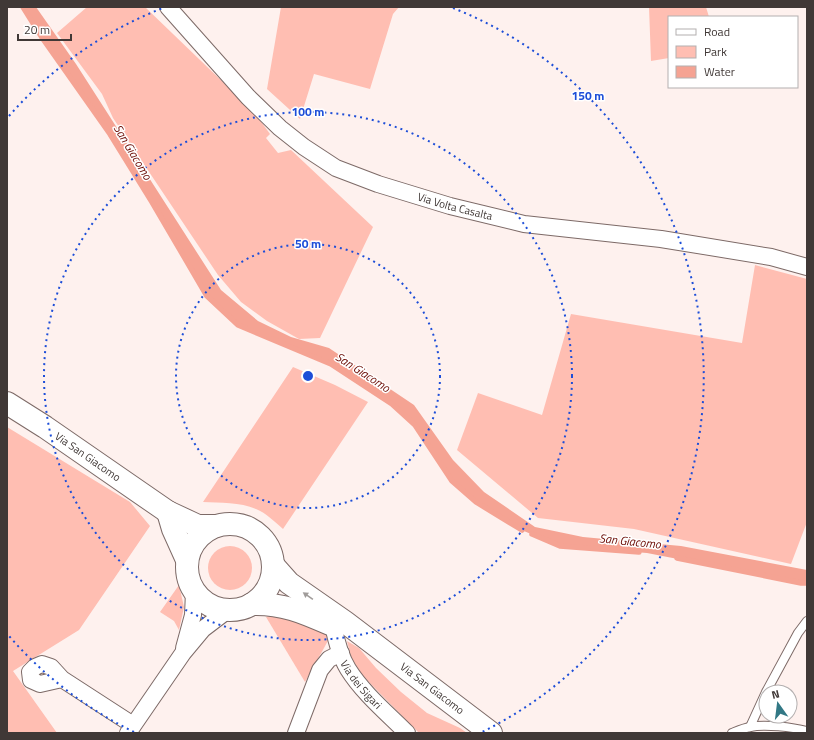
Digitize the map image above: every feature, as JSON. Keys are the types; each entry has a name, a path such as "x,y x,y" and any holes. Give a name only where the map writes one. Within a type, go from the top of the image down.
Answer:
{"street":[{"name":"Via Volta Casalta","path":"168,7 248,97 280,128 304,147 336,168 378,184 450,206 524,224 661,239 771,257 807,267"},
{"name":"Via San Giacomo","path":"7,403 45,427 168,512 198,526 215,526"},
{"path":"168,512 173,529 186,560"},
{"path":"220,524 234,524 248,527 259,535 268,546 273,559 273,573 269,586 261,598 252,604 236,610 221,610 208,605 194,592 190,586 187,574 187,554 194,543 215,526 220,524"},
{"name":"Via San Giacomo","path":"273,565 289,583 491,733"},
{"path":"182,653 192,615 194,592"},
{"name":"Via San Giacomo","path":"252,604 264,604 301,611 373,644"},
{"path":"62,679 130,729 182,653 202,629 228,610"},
{"name":"Via dei Sigari","path":"332,625 347,668 356,681 407,733"},
{"path":"296,733 320,670 329,659 341,653"}],"lane":[{"path":"750,726 766,692 798,633 807,622"},
{"path":"732,733 750,726 796,728 807,731"}],"green space":[{"path":"87,7 145,7 254,112 270,134 266,138 278,153 291,150 373,227 320,338 299,339 267,321 241,302 218,275 113,118 102,94 57,33"},
{"path":"281,7 399,7 393,14 370,89 314,74 300,119 267,89"},
{"path":"649,7 706,7 709,16 668,16 668,58 651,61"},
{"path":"755,265 807,279 807,522 791,564 634,529 538,518 457,450 478,393 542,415 571,314 742,343"},
{"path":"293,367 335,385 368,402 283,529 256,509 230,503 203,502"},
{"path":"7,427 130,502 150,526 79,630 13,671 57,733 7,733"},
{"path":"226,546 234,546 246,552 252,564 252,572 246,584 234,590 226,590 214,584 208,572 208,564 214,552"},
{"path":"179,585 184,607 179,630 174,621 160,612"},
{"path":"278,613 322,630 329,639 305,682 266,617"},
{"path":"347,641 359,648 376,668 401,692 427,713 460,728 467,733 419,733 361,674 351,657"}],"water":[{"path":"23,7 36,7 76,64 221,290 258,321 291,337 329,348 414,405 453,460 484,492 535,527 583,537 681,546 807,570 807,583 647,553 560,546 519,529 476,502 452,481 415,425 392,404 331,364 238,325 207,296 110,134 43,39"}],"waterway":[{"name":"San Giacomo","path":"23,7 43,39 110,134 207,296 238,325 331,364 392,404 415,425 452,481 476,502 522,530"},
{"name":"San Giacomo","path":"532,534 560,546 639,552"},
{"name":"San Giacomo","path":"677,558 807,583"}]}
